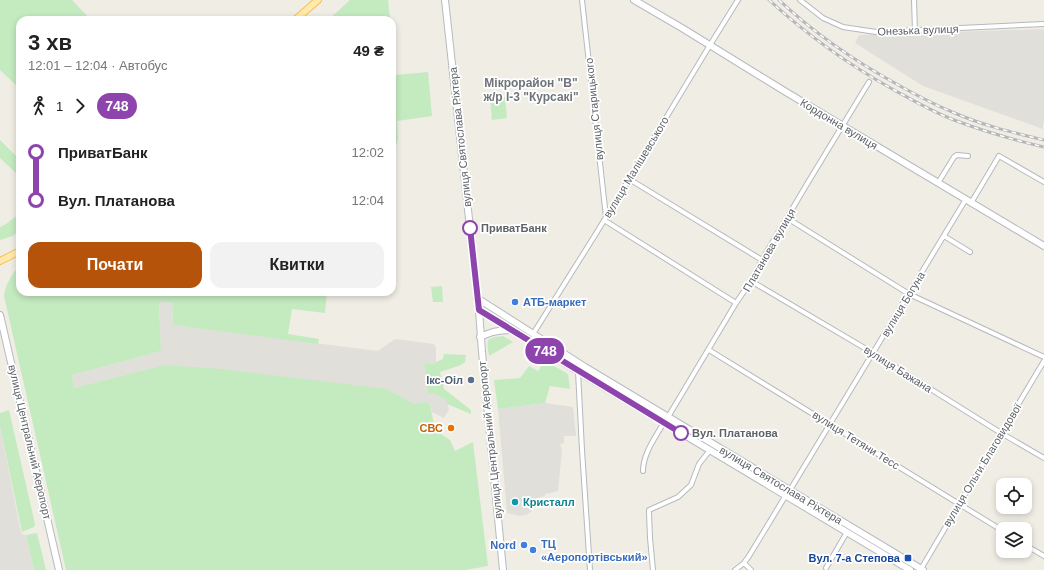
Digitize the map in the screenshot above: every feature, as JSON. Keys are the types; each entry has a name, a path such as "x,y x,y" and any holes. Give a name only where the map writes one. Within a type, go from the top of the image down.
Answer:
{"main road":[{"path":"300,16 318,0"},
{"name":"вулиця Святослава Ріхтера","path":"445,0 479,310 578,371 666,420 788,493 922,570"},
{"name":"Кордонна вулиця","path":"634,0 1044,246"},
{"path":"0,261 16,253"},
{"name":"вулиця Святослава Ріхтера","path":"477,298 585,367 710,450 788,493 847,532 910,570"},
{"name":"вулиця Центральний Аеропорт","path":"479,310 480,337 502,570"},
{"name":"вулиця Центральний Аеропорт","path":"0,315 60,570"},
{"path":"480,337 501,330 511,330"}],"street":[{"name":"вулиця Старицького","path":"582,0 605,219"},
{"name":"вулиця Малішевського","path":"533,334 605,219 738,0"},
{"name":"Онезька вулиця","path":"800,0 823,18 843,27 876,32 1044,24"},
{"path":"914,0 915,31"},
{"name":"Платанова вулиця","path":"643,470 643,463 646,454 869,82"},
{"path":"938,183 954,157 958,155 968,156"},
{"name":"вулиця Богуна","path":"744,563 944,236 999,156 1044,182"},
{"path":"629,179 762,260"},
{"path":"787,218 909,294 1044,357"},
{"path":"605,219 736,304"},
{"path":"944,236 970,252"},
{"name":"вулиця Бажана","path":"751,281 873,353 1044,458"},
{"name":"вулиця Тетяни Тесс","path":"709,350 996,527"},
{"name":"вулиця Ольги Благовидової","path":"922,570 959,504 1044,361"},
{"path":"578,371 590,570"},
{"path":"653,570 650,538 650,510 678,497 691,485 700,464 710,450"},
{"path":"827,569 847,532"},
{"path":"1032,548 1044,556"},
{"path":"735,570 744,563 752,570"}],"shaded area":[{"path":"1044,29 1043,129 923,86 855,43 859,35"},
{"path":"159,302 172,302 173,325 378,351 395,339 434,344 436,348 436,364 424,364 428,394 433,393 446,400 449,409 444,418 432,412 430,404 424,402 414,404 164,365 74,388 72,375 161,351"},
{"path":"545,403 573,407 576,436 564,436 564,443 560,444 562,450 558,491 545,494 545,496 531,500 528,499 532,511 526,515 519,516 507,513 498,409"},
{"path":"0,426 20,528 22,534 26,535 34,570 0,570"}],"green space":[{"path":"0,0 72,0 87,16 16,16 16,85 0,70"},
{"path":"350,0 388,0 390,16 332,16"},
{"path":"428,72 432,116 397,121 398,139 396,146 396,75"},
{"path":"505,97 507,118 492,120 490,99"},
{"path":"0,140 16,156 16,173 0,158"},
{"path":"16,216 16,233 13,236 0,240 0,227"},
{"path":"16,270 16,296 327,296 325,313 292,309 288,334 319,339 318,344 173,325 172,302 159,302 161,351 72,375 74,388 164,365 222,369 386,389 414,404 424,402 430,404 435,430 450,440 455,451 473,442 488,566 465,570 66,570 4,296 9,280"},
{"path":"442,286 443,302 433,302 431,287"},
{"path":"503,336 513,342 489,356 488,341 493,338"},
{"path":"444,354 466,355 465,362 461,365 440,372 444,389 471,410 471,414 447,404 446,400 433,393 428,394 424,364 436,364 436,362 443,359"},
{"path":"545,361 568,374 570,389 550,386 545,403 498,409 494,380 520,378 529,366 538,371"},
{"path":"9,410 35,524 34,527 22,532 0,426 0,413"},
{"path":"37,533 46,570 34,570 26,535"}],"railway":[{"path":"769,0 813,37 845,60 916,102 965,124 1044,147"},
{"path":"779,0 836,47 884,77 942,108 1000,129 1044,140"}],"bus line":[{"name":"748","path":"470,228 479,310 681,433"}],"place":[{"name":"ПриватБанк","path":"470,228"},
{"name":"АТБ-маркет","path":"515,302"},
{"name":"Ікс-Оіл","path":"471,380"},
{"name":"СВС","path":"451,428"},
{"name":"Вул. Платанова","path":"681,433"},
{"name":"Кристалл","path":"515,502"},
{"name":"Nord","path":"524,545"},
{"name":"ТЦ «Аеропортівський»","path":"533,550"},
{"name":"Вул. 7-а Степова","path":"908,558"}],"district":[{"name":"Мікрорайон \"В\" ж/р I-3 \"Курсакі\"","path":"531,90"}]}
